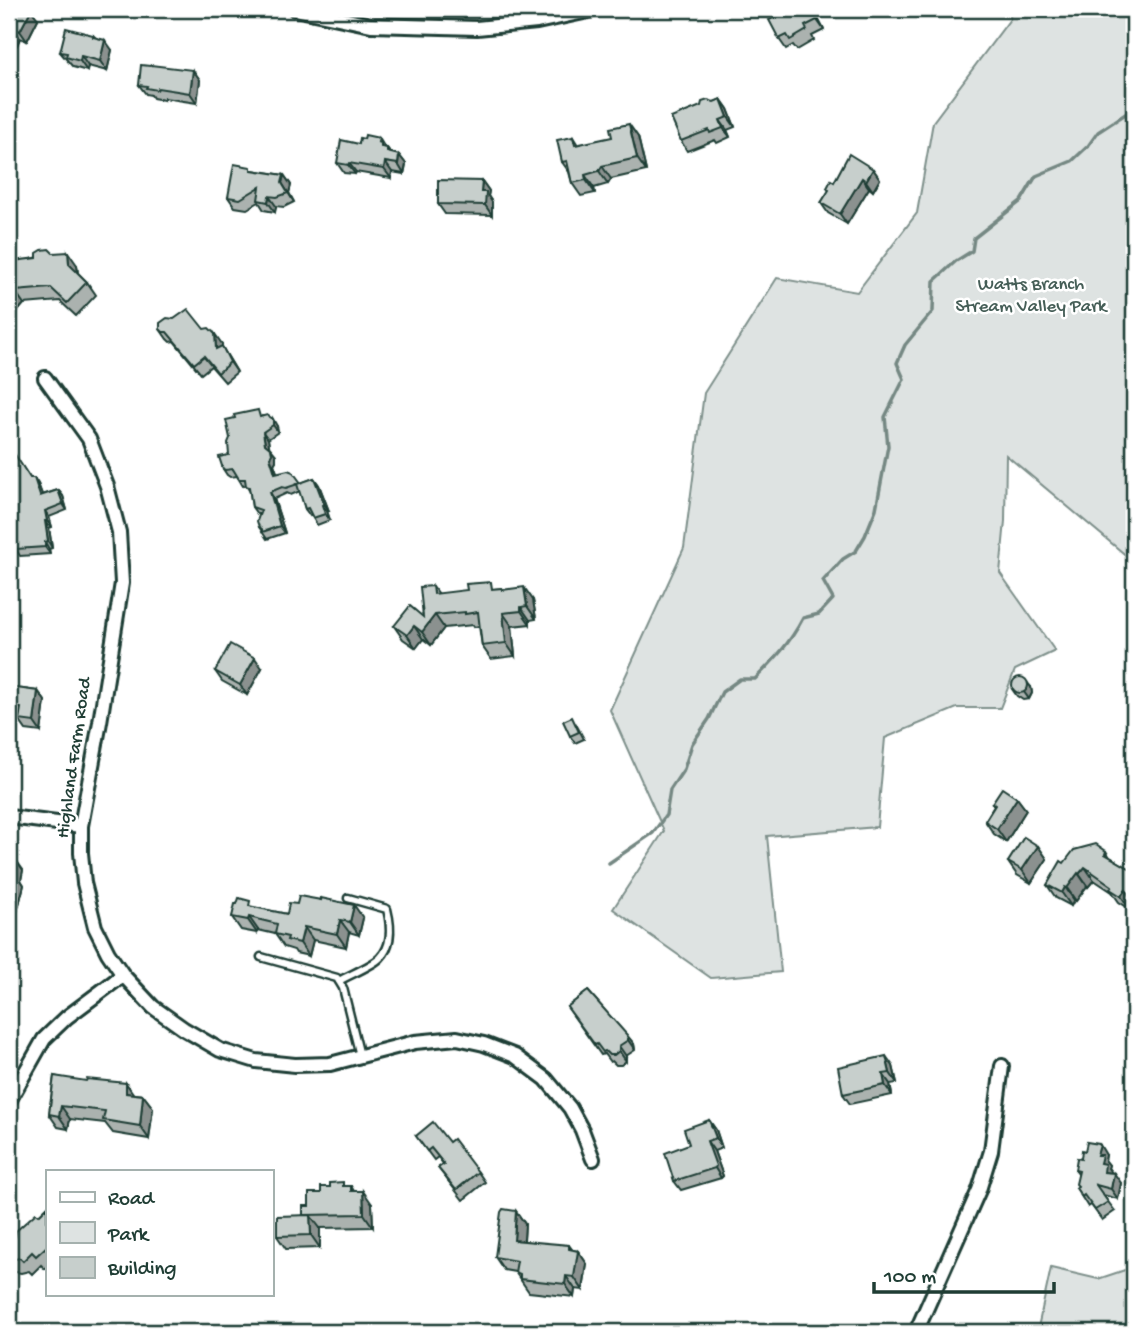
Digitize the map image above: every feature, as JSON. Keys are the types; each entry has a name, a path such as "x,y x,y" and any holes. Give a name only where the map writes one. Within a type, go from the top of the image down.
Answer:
{"street":[{"path":"295,9 371,25 477,28 537,22 598,9"},
{"name":"Highland Farm Road","path":"45,378 89,439 107,486 119,532 121,584 82,826 81,853 84,883 95,927 123,975 153,1007 184,1029 220,1050 256,1061 295,1065 330,1064 415,1042 457,1038 484,1044 515,1056 546,1079 570,1108 593,1158"},
{"path":"9,817 82,826"},
{"path":"9,1101 44,1039 67,1017 123,975"},
{"path":"916,1332 979,1190 992,1150 1002,1066"}],"lane":[{"path":"339,981 380,958 388,942 391,925 387,909 348,898"},
{"path":"261,957 337,978 343,988 360,1056"}],"green space":[{"name":"Watts Branch Stream Valley Park","path":"1011,9 1134,9 1134,562 1006,455 1005,521 1000,573 1055,651 1015,670 1000,708 957,708 885,738 877,827 767,836 781,972 711,978 613,909 664,831 610,710 684,548 704,393 777,278 857,292 917,213 933,122 1010,19"},
{"path":"1134,1267 1134,1332 1037,1332 1051,1268 1098,1279"}],"building":[{"path":"9,9 31,10 20,31 14,28 10,35 9,35"},
{"path":"791,9 811,9 817,20 805,26 807,30 790,40 787,35 779,39 769,20"},
{"path":"66,28 105,40 100,61 81,56 80,61 60,52"},
{"path":"141,65 193,70 190,93 157,90 139,85"},
{"path":"721,99 728,117 720,120 723,128 710,133 709,130 681,141 671,118 701,106 702,102"},
{"path":"629,124 637,158 602,166 599,171 585,175 586,180 572,183 567,161 562,162 557,140 573,137 575,145 612,137 610,128"},
{"path":"365,135 379,138 381,147 387,148 387,152 399,155 398,164 385,162 384,169 337,163 341,140 359,144 360,138 364,139"},
{"path":"849,154 873,169 866,181 862,178 840,214 821,203 829,190 827,188 831,180 834,182"},
{"path":"234,164 251,167 251,170 284,175 282,183 288,193 277,197 269,196 268,202 258,200 260,187 240,199 228,197"},
{"path":"438,180 482,181 481,192 486,192 485,205 438,204"},
{"path":"49,249 53,253 68,252 69,264 87,282 67,303 51,288 15,291 9,298 9,264 37,258 37,253"},
{"path":"188,309 204,329 209,328 215,334 216,349 222,346 230,362 218,373 204,356 194,364 167,332 160,329 160,323 167,318 174,319"},
{"path":"258,410 260,417 267,415 273,419 273,425 263,432 265,444 271,449 270,457 275,473 288,470 293,472 301,483 270,492 280,526 262,532 257,521 261,510 252,507 245,479 239,479 233,469 223,469 219,457 229,455 230,438 226,420 235,418 234,415"},
{"path":"9,448 30,478 34,478 40,496 58,490 63,504 45,511 48,541 45,542 45,547 16,549 13,545 11,524 9,525"},
{"path":"314,478 325,514 313,518 308,508 305,509 297,484"},
{"path":"491,582 492,589 524,587 527,606 521,607 521,611 503,613 506,643 482,646 478,612 435,615 422,632 414,626 407,635 394,626 410,606 423,617 420,587 433,586 434,594 467,590 466,584"},
{"path":"230,644 255,658 240,685 215,671"},
{"path":"1020,677 1028,685 1020,693 1012,685"},
{"path":"9,687 38,691 34,722 19,720 21,708 9,706"},
{"path":"572,717 579,732 570,736 563,721"},
{"path":"1002,788 1017,798 997,829 985,821"},
{"path":"1024,837 1038,846 1022,870 1008,862"},
{"path":"1096,844 1106,851 1105,854 1134,871 1134,896 1125,890 1121,896 1110,889 1112,886 1085,867 1062,893 1047,885 1061,861 1064,863 1074,850"},
{"path":"9,856 14,857 11,871 15,872 9,898"},
{"path":"299,896 354,905 350,922 340,920 337,934 304,927 300,943 275,934 277,924 249,917 248,920 232,917 239,898 250,901 249,906 287,914 289,903 297,904"},
{"path":"588,991 627,1035 628,1040 619,1046 619,1051 614,1055 603,1052 595,1045 567,1007"},
{"path":"886,1056 890,1073 883,1074 885,1085 843,1094 838,1067"},
{"path":"54,1076 126,1083 126,1093 143,1095 140,1126 103,1120 105,1111 61,1106 59,1116 49,1114"},
{"path":"709,1120 716,1138 707,1141 715,1168 674,1181 665,1153 689,1144 684,1129"},
{"path":"433,1122 449,1142 453,1139 478,1172 456,1190 438,1168 444,1164 431,1148 427,1151 416,1136"},
{"path":"1087,1142 1100,1145 1097,1155 1102,1155 1100,1163 1105,1164 1104,1172 1114,1173 1111,1189 1096,1185 1108,1202 1095,1210 1076,1188 1079,1171 1075,1170 1077,1158 1081,1159"},
{"path":"343,1182 343,1186 351,1186 351,1191 363,1191 364,1214 303,1215 303,1206 309,1206 309,1193 321,1193 321,1187"},
{"path":"46,1208 46,1247 36,1256 32,1252 23,1261 20,1258 9,1260 9,1243 15,1237 16,1231 36,1213 39,1215"},
{"path":"503,1209 516,1211 514,1240 569,1245 569,1249 578,1251 574,1277 566,1276 565,1284 520,1279 520,1274 515,1272 517,1261 495,1257"},
{"path":"310,1215 311,1235 277,1236 277,1216"}],"waterway":[{"path":"609,863 653,833 666,815 670,790 684,769 692,744 709,719 722,692 740,679 755,679 782,650 803,618 819,614 833,599 823,581 843,559 856,551 876,509 888,446 885,417 904,379 897,363 905,345 933,311 934,281 972,251 974,238 1021,201 1036,176 1072,161 1098,132 1134,106"}]}
